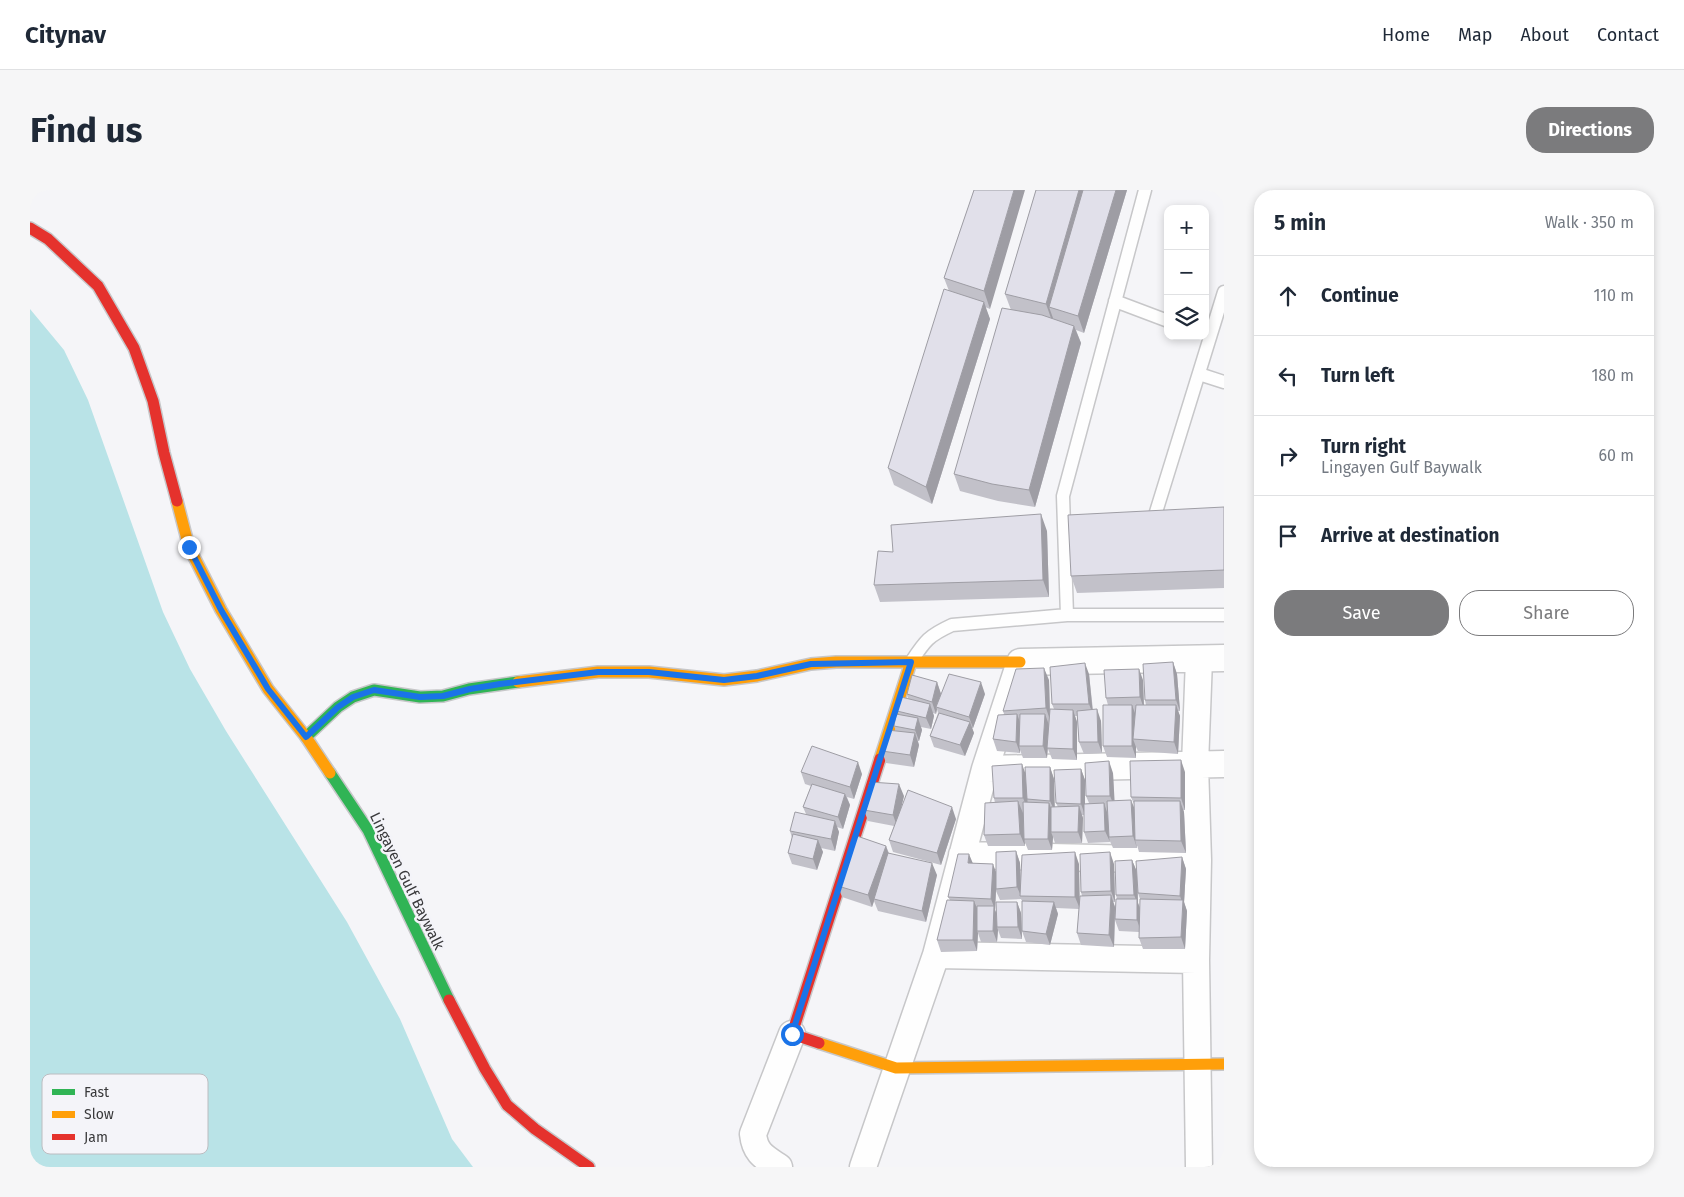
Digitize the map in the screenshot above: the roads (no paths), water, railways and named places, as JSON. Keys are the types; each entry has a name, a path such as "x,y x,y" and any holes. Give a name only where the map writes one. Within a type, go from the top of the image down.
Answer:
{"street":[{"name":"Lingayen Gulf Baywalk","path":"30,228 48,239 98,286 134,348 153,401 164,453 189,547 221,610 268,689 306,737 368,830 443,989 486,1069 507,1104 535,1129 589,1167"},
{"path":"306,737 338,707 353,697 374,690 420,697 443,696 500,684 598,672 649,672 724,680 757,676 811,664 1224,658"},
{"path":"1198,659 1195,765 1198,860 1196,960 1199,1167"},
{"path":"779,1167 758,1151 753,1134 792,1034 911,662"},
{"path":"863,1167 936,955 986,769 1020,662"},
{"path":"986,769 1224,764"},
{"path":"962,855 1198,860"},
{"path":"936,955 1196,960"},
{"path":"792,1034 896,1068 1224,1064"}],"lane":[{"path":"1067,615 1067,515 1063,496 1145,190"},
{"path":"1209,333 1224,292"},
{"path":"1115,301 1164,319"},
{"path":"1156,512 1199,374 1207,340"},
{"path":"1199,374 1224,382"},
{"path":"911,662 924,642 934,633 952,625 1067,615 1224,615"}],"water":[{"path":"30,309 64,350 88,400 163,612 190,669 226,731 347,922 400,1019 452,1139 473,1167 30,1167"}]}
